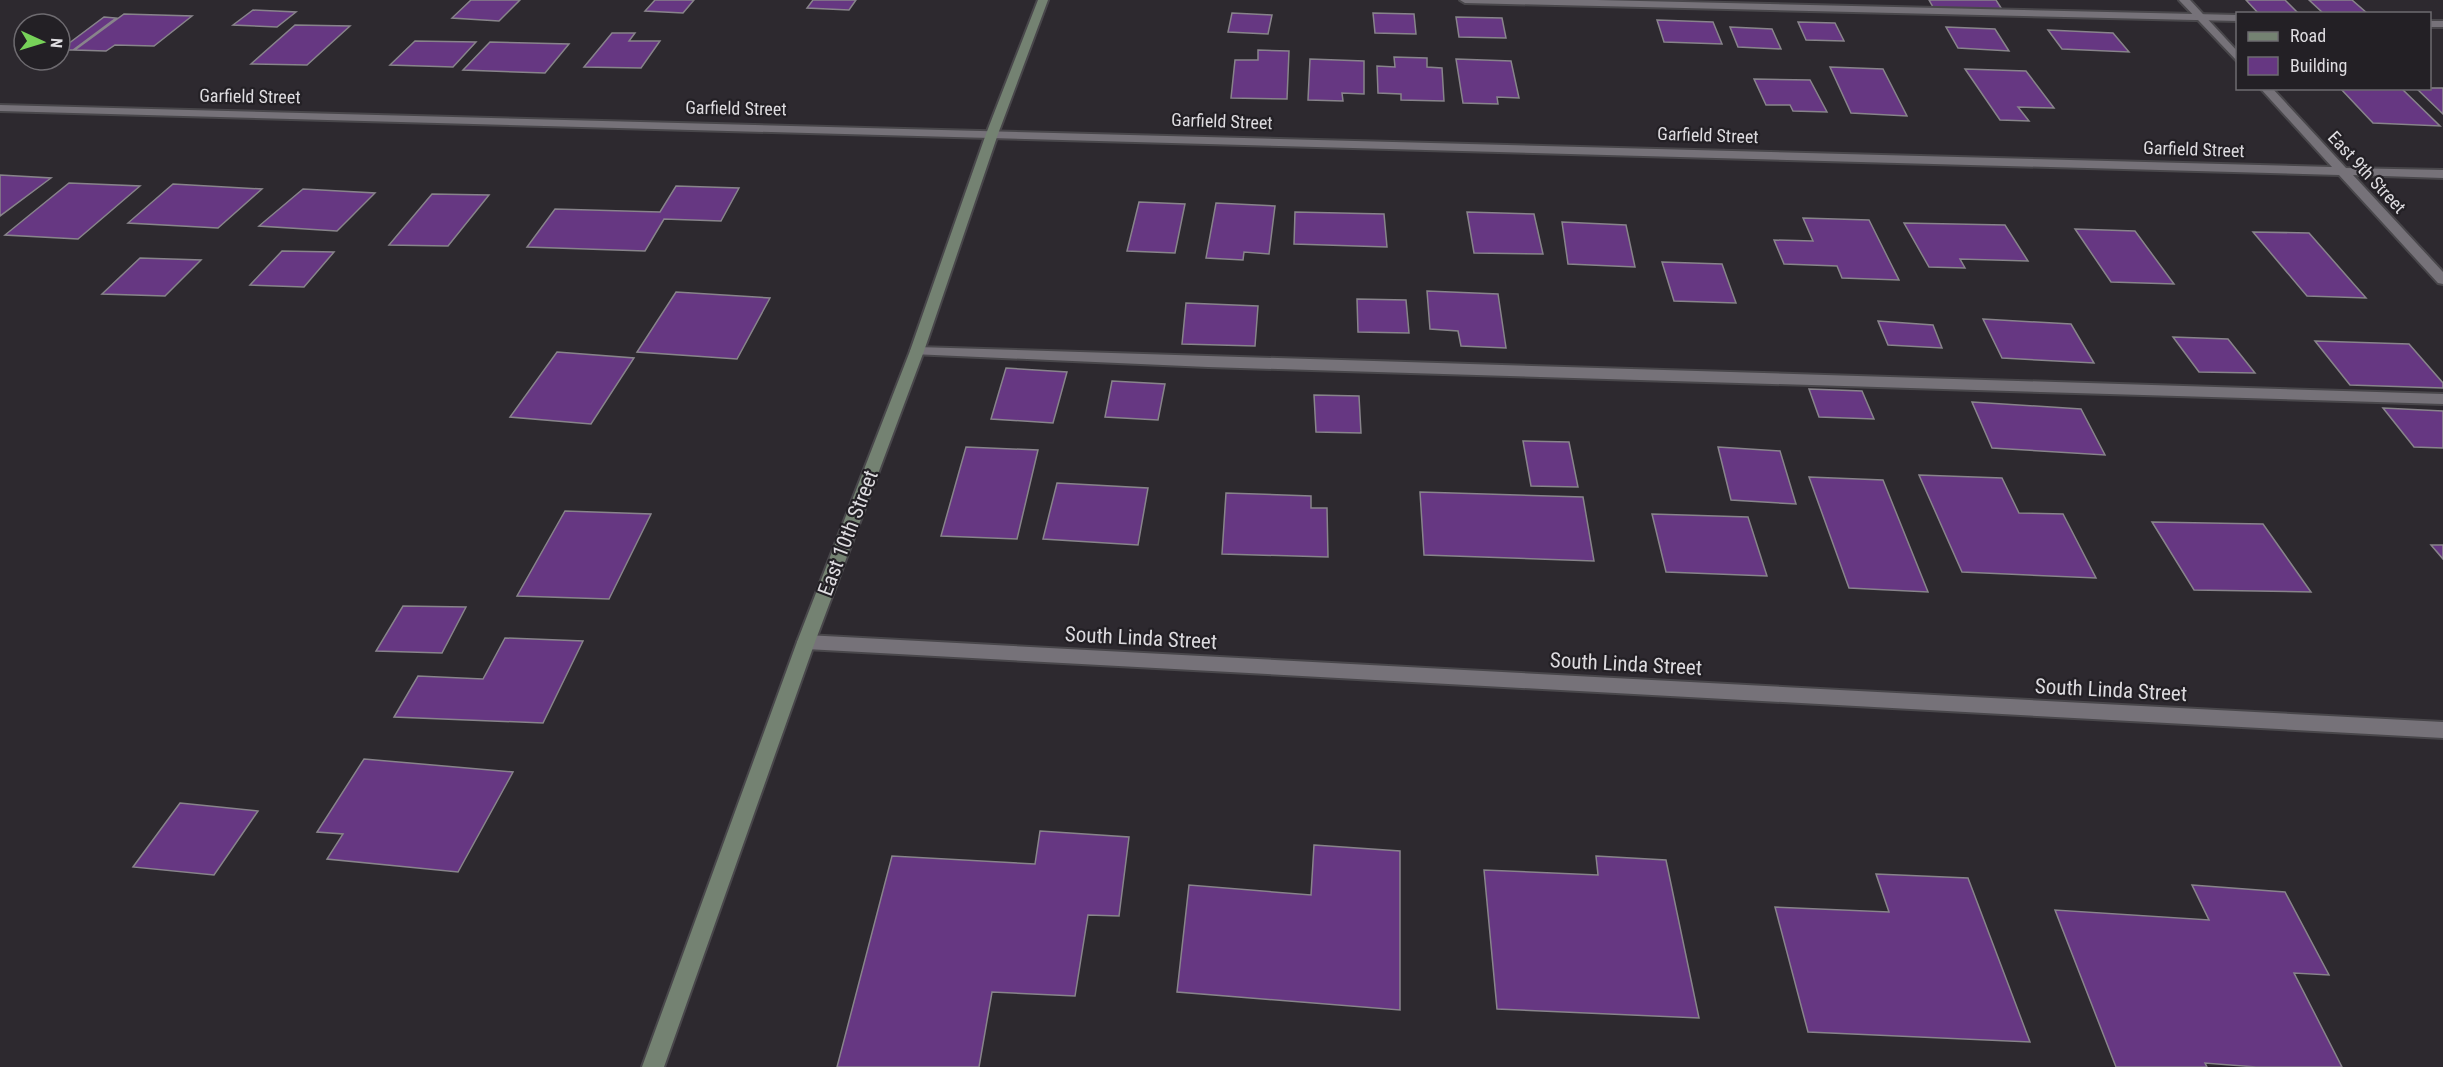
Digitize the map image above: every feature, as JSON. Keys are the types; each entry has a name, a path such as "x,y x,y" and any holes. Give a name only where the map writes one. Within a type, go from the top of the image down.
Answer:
{"main road":[{"name":"East 10th Street","path":"653,1067 806,642 917,351 992,134 1043,0"}],"street":[{"path":"1465,0 2236,18"},
{"path":"2184,0 2236,57"},
{"name":"East 9th Street","path":"2267,90 2443,280"},
{"name":"Garfield Street","path":"0,108 2443,174"},
{"path":"917,351 1208,362 2443,399"},
{"name":"South Linda Street","path":"806,642 2443,730"}],"building":[{"path":"471,0 520,0 499,21 452,18"},
{"path":"655,0 694,0 683,13 645,11"},
{"path":"813,0 856,0 849,10 807,8"},
{"path":"1929,0 1996,0 2003,11 1933,7"},
{"path":"2246,0 2285,0 2297,12 2257,12"},
{"path":"2309,0 2352,0 2366,12 2322,12"},
{"path":"253,10 296,12 277,27 233,25"},
{"path":"1232,13 1272,15 1268,34 1228,32"},
{"path":"1373,13 1414,14 1416,34 1375,33"},
{"path":"124,14 192,16 154,46 115,45 106,51 75,50"},
{"path":"104,17 116,18 73,50 72,41"},
{"path":"1456,17 1502,18 1506,38 1459,37"},
{"path":"1657,20 1713,22 1722,44 1664,42"},
{"path":"1798,22 1835,23 1844,41 1806,40"},
{"path":"295,25 350,26 307,65 251,64"},
{"path":"1730,27 1772,29 1781,49 1738,47"},
{"path":"1946,27 1995,29 2009,51 1958,48"},
{"path":"2048,30 2113,33 2129,52 2062,49"},
{"path":"612,33 635,33 629,41 660,41 641,68 584,67"},
{"path":"415,41 476,42 453,67 390,65"},
{"path":"490,42 569,44 545,73 463,70"},
{"path":"1258,50 1289,51 1287,99 1231,98 1235,60 1258,60"},
{"path":"1394,57 1427,58 1427,67 1442,68 1444,101 1401,100 1401,94 1378,93 1377,66 1395,67"},
{"path":"1310,59 1364,61 1364,94 1342,93 1343,101 1308,100"},
{"path":"1456,59 1511,61 1519,98 1497,97 1498,104 1463,103"},
{"path":"1830,67 1883,69 1907,116 1851,113"},
{"path":"1965,69 2026,71 2054,108 2018,107 2029,121 2000,120"},
{"path":"1754,79 1810,80 1827,112 1793,111 1790,105 1766,105"},
{"path":"2443,88 2443,114 2418,90"},
{"path":"2342,90 2403,90 2440,126 2373,123"},
{"path":"0,175 51,178 0,216"},
{"path":"69,183 140,186 78,239 5,235"},
{"path":"173,184 262,189 218,228 128,223"},
{"path":"676,186 739,188 721,221 664,219 645,251 527,247 555,209 660,212"},
{"path":"303,189 375,193 337,231 259,226"},
{"path":"432,194 489,195 448,246 389,245"},
{"path":"1139,202 1185,204 1175,253 1127,251"},
{"path":"1216,203 1275,206 1269,254 1244,252 1243,260 1206,258"},
{"path":"1295,212 1384,214 1387,247 1294,244"},
{"path":"1467,212 1534,214 1543,254 1474,253"},
{"path":"1803,218 1869,220 1899,280 1842,278 1837,266 1784,264 1774,240 1813,241"},
{"path":"1562,222 1626,225 1635,267 1568,264"},
{"path":"1904,223 2005,225 2028,261 1960,259 1965,268 1929,267"},
{"path":"2075,229 2135,231 2174,284 2111,282"},
{"path":"2253,232 2309,233 2366,298 2307,296"},
{"path":"282,251 334,252 304,287 250,285"},
{"path":"140,258 201,260 165,296 102,294"},
{"path":"1662,262 1722,264 1736,303 1674,301"},
{"path":"1427,291 1498,294 1506,348 1461,346 1458,331 1430,329"},
{"path":"676,292 770,298 737,359 637,352"},
{"path":"1357,299 1406,300 1409,333 1358,332"},
{"path":"1186,303 1258,306 1255,346 1182,344"},
{"path":"1983,319 2071,324 2094,363 2002,358"},
{"path":"1878,321 1933,325 1942,348 1888,345"},
{"path":"2173,337 2228,339 2255,373 2199,372"},
{"path":"2315,341 2409,344 2443,383 2443,388 2350,385"},
{"path":"557,352 634,358 591,424 510,417"},
{"path":"1006,368 1067,372 1053,423 991,419"},
{"path":"1112,381 1165,384 1158,420 1105,417"},
{"path":"1809,389 1862,391 1874,419 1819,417"},
{"path":"1314,395 1359,396 1361,433 1316,432"},
{"path":"1972,402 2081,409 2105,455 1992,448"},
{"path":"2383,408 2443,411 2443,448 2414,447"},
{"path":"1523,441 1569,442 1578,487 1531,486"},
{"path":"966,447 1038,450 1017,539 941,536"},
{"path":"1718,447 1780,451 1796,504 1731,500"},
{"path":"1919,475 2002,478 2019,513 2063,514 2096,578 1962,572"},
{"path":"1809,477 1883,480 1928,592 1849,588"},
{"path":"1057,483 1148,488 1138,545 1043,539"},
{"path":"1420,492 1583,497 1594,561 1424,555"},
{"path":"1226,493 1311,496 1311,508 1327,508 1328,557 1222,554"},
{"path":"565,511 651,514 609,599 517,596"},
{"path":"1652,514 1748,517 1767,576 1666,572"},
{"path":"2152,522 2263,524 2311,592 2194,590"},
{"path":"2431,545 2443,545 2443,559"},
{"path":"403,606 466,607 442,653 376,651"},
{"path":"505,638 583,641 543,723 394,717 418,676 483,679"},
{"path":"364,759 513,772 458,872 327,859 343,834 317,832"},
{"path":"180,803 258,811 214,875 133,867"},
{"path":"1040,831 1129,837 1119,916 1088,915 1075,996 992,992 979,1067 837,1067 892,856 1035,864"},
{"path":"1314,845 1400,851 1400,1010 1177,992 1189,885 1311,895"},
{"path":"1596,856 1666,860 1699,1018 1497,1009 1484,870 1598,875"},
{"path":"1876,874 1968,878 2030,1042 1808,1032 1775,907 1889,912"},
{"path":"2192,885 2285,892 2329,975 2294,973 2342,1067 2256,1067 2205,1063 2207,1067 2116,1067 2055,910 2209,920"}]}
